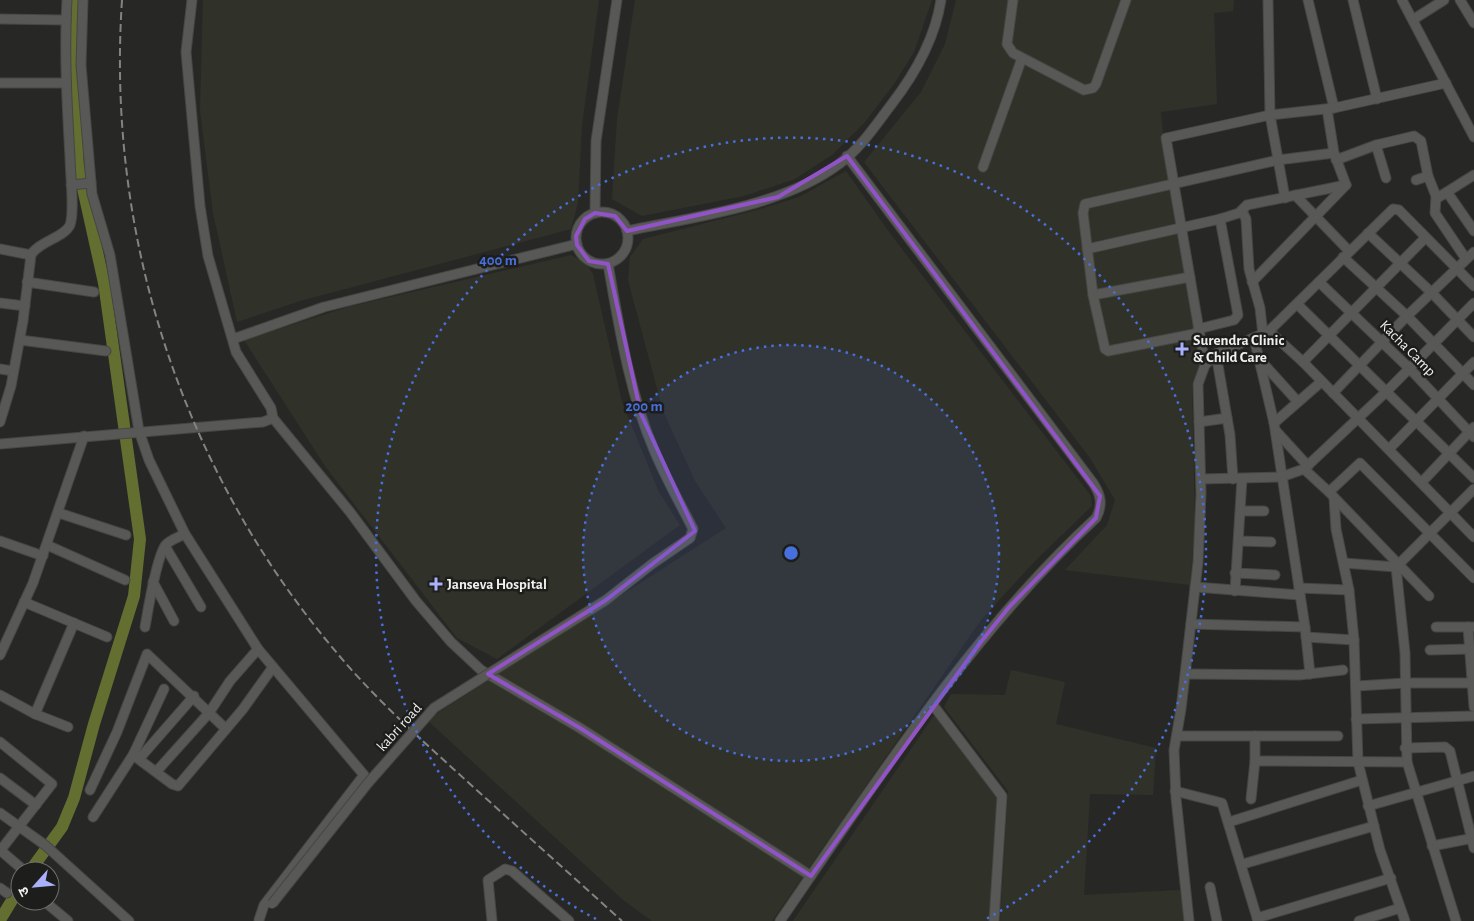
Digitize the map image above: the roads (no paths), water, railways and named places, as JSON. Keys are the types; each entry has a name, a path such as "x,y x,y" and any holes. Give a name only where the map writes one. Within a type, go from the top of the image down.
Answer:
{"street":[{"path":"0,422 20,340 31,255 37,248 69,226 71,185 66,83 67,0"},
{"path":"83,0 81,65 91,183 110,255 136,431 185,534 258,649 364,777 267,901 259,920"},
{"path":"192,0 186,52 200,206 208,256 218,295 234,339 239,360 271,408 273,418 350,512 416,601 451,642 481,670 588,732 811,876"},
{"path":"595,213 596,141 617,0"},
{"path":"627,231 778,196 802,186 838,164 862,143 911,79 931,35 941,0"},
{"path":"1013,0 1008,46 1013,53 1078,88 1092,88 1126,0"},
{"path":"1268,0 1270,115 1285,198"},
{"path":"1308,0 1330,109 1335,156 1346,185"},
{"path":"1353,0 1377,99"},
{"path":"1402,0 1414,19 1474,137"},
{"path":"1414,19 1444,0"},
{"path":"1460,0 1474,22"},
{"path":"0,19 66,20"},
{"path":"66,39 82,38"},
{"path":"983,167 1022,58"},
{"path":"0,83 66,83"},
{"path":"1205,365 1166,138 1270,115 1330,109 1446,83"},
{"path":"68,126 85,125"},
{"path":"1220,219 1238,315 1234,320 1198,331 1107,351 1104,347 1093,295 1082,213 1085,204 1278,160 1335,156 1376,145 1418,137 1428,176 1436,196 1436,213 1466,259"},
{"path":"1376,145 1386,178"},
{"path":"780,921 883,772 933,705 1010,606 1096,518 1100,509 1100,496 1093,483 848,156"},
{"path":"1436,196 1447,192 1474,175"},
{"path":"1416,180 1428,176"},
{"path":"71,185 91,183"},
{"path":"1087,249 1220,219 1242,211 1245,205 1346,185"},
{"path":"1252,282 1346,185"},
{"path":"1447,192 1474,231"},
{"path":"1294,195 1315,216 1346,254 1376,286 1474,385"},
{"path":"1189,921 1176,791 1174,750 1186,674 1201,516 1198,384 1205,365 1216,354 1262,335 1298,304 1389,210 1396,208 1474,286"},
{"path":"1242,211 1247,224 1252,282 1260,308 1262,335 1259,360 1275,427 1281,477 1306,627 1310,674"},
{"path":"606,212 615,216 622,222 627,231 628,240 625,251 619,258 608,264 590,261 582,255 577,244 576,236 579,226 585,219 595,213 606,212"},
{"path":"1368,232 1432,293 1474,337"},
{"path":"1303,362 1425,238"},
{"path":"234,339 324,307 577,244"},
{"path":"0,249 31,255"},
{"path":"1333,393 1407,316 1474,252"},
{"name":"kabri road","path":"259,920 380,769 434,708 606,600 652,564 690,538 693,529 654,449 641,414 618,319 608,264"},
{"path":"1093,295 1190,277"},
{"path":"27,282 94,292"},
{"name":"Kacha Camp","path":"1319,282 1410,368 1472,432"},
{"path":"0,303 25,306"},
{"path":"1201,480 1281,477 1306,468 1359,419 1474,303"},
{"path":"1298,304 1474,478"},
{"path":"1262,335 1303,362 1320,382 1390,449 1474,537"},
{"path":"20,340 106,351"},
{"path":"1216,354 1241,511 1235,591"},
{"path":"1259,360 1298,402"},
{"path":"1390,449 1474,362"},
{"path":"0,369 13,371"},
{"path":"1275,427 1320,382"},
{"path":"0,444 136,431 263,422 273,418"},
{"path":"1199,422 1227,418"},
{"path":"1275,427 1306,468 1397,565 1429,596"},
{"path":"1422,482 1472,432"},
{"path":"0,656 43,556 84,436"},
{"path":"1331,495 1360,463 1474,578"},
{"path":"1344,563 1397,565 1431,534 1474,489"},
{"path":"1331,495 1349,590 1357,686 1358,762 1368,806 1405,921"},
{"path":"1241,511 1264,511"},
{"path":"59,513 126,535"},
{"path":"145,627 153,582 164,546 185,534"},
{"path":"0,540 43,556"},
{"path":"1239,541 1271,542"},
{"path":"47,545 125,580"},
{"path":"164,546 201,607"},
{"path":"1397,565 1405,653 1405,748 1407,762 1456,921"},
{"path":"1236,573 1275,575"},
{"path":"153,582 174,621"},
{"path":"1195,587 1235,591 1299,592 1349,590"},
{"path":"24,602 108,637"},
{"path":"35,714 74,623"},
{"path":"1191,624 1306,627"},
{"path":"1436,627 1471,627 1470,649 1474,707"},
{"path":"1306,637 1354,640"},
{"path":"156,772 209,713 230,682 258,649"},
{"path":"1430,650 1470,649"},
{"path":"90,790 117,732 146,655 150,654 226,729"},
{"path":"136,757 178,786 226,729 273,667"},
{"path":"1186,674 1310,674 1343,670"},
{"path":"1357,686 1405,683 1472,683"},
{"path":"136,757 164,690"},
{"path":"0,695 35,714 68,727"},
{"path":"93,817 136,757 194,696"},
{"path":"933,705 1002,796 994,921"},
{"path":"1356,719 1474,716"},
{"path":"1177,736 1338,736"},
{"path":"1251,799 1255,761 1255,736"},
{"path":"0,742 51,783 0,850 13,861"},
{"path":"1405,748 1448,748 1457,780 1473,841 1432,846"},
{"path":"1255,761 1407,762"},
{"path":"1368,806 1474,776"},
{"path":"0,778 36,805"},
{"path":"1229,822 1362,780"},
{"path":"1176,791 1220,801 1243,864 1258,919 1391,878"},
{"path":"0,813 45,845 129,921"},
{"path":"1243,864 1374,826"},
{"path":"492,921 488,880 505,869 512,871 569,921"},
{"path":"1210,887 1217,921"},
{"path":"1359,921 1400,908"}],"waterway":[{"path":"37,861 62,827 74,798 94,724 134,596 140,539 104,283 78,166 73,70 76,0"},
{"path":"0,920 10,904"}],"railway":[{"path":"122,0 120,89 127,177 142,263 166,348 197,429 236,508 283,583 352,671 435,753 622,921"}],"place":[{"name":"Surendra Clinic & Child Care","path":"1182,349"},
{"name":"Janseva Hospital","path":"436,584"}]}
